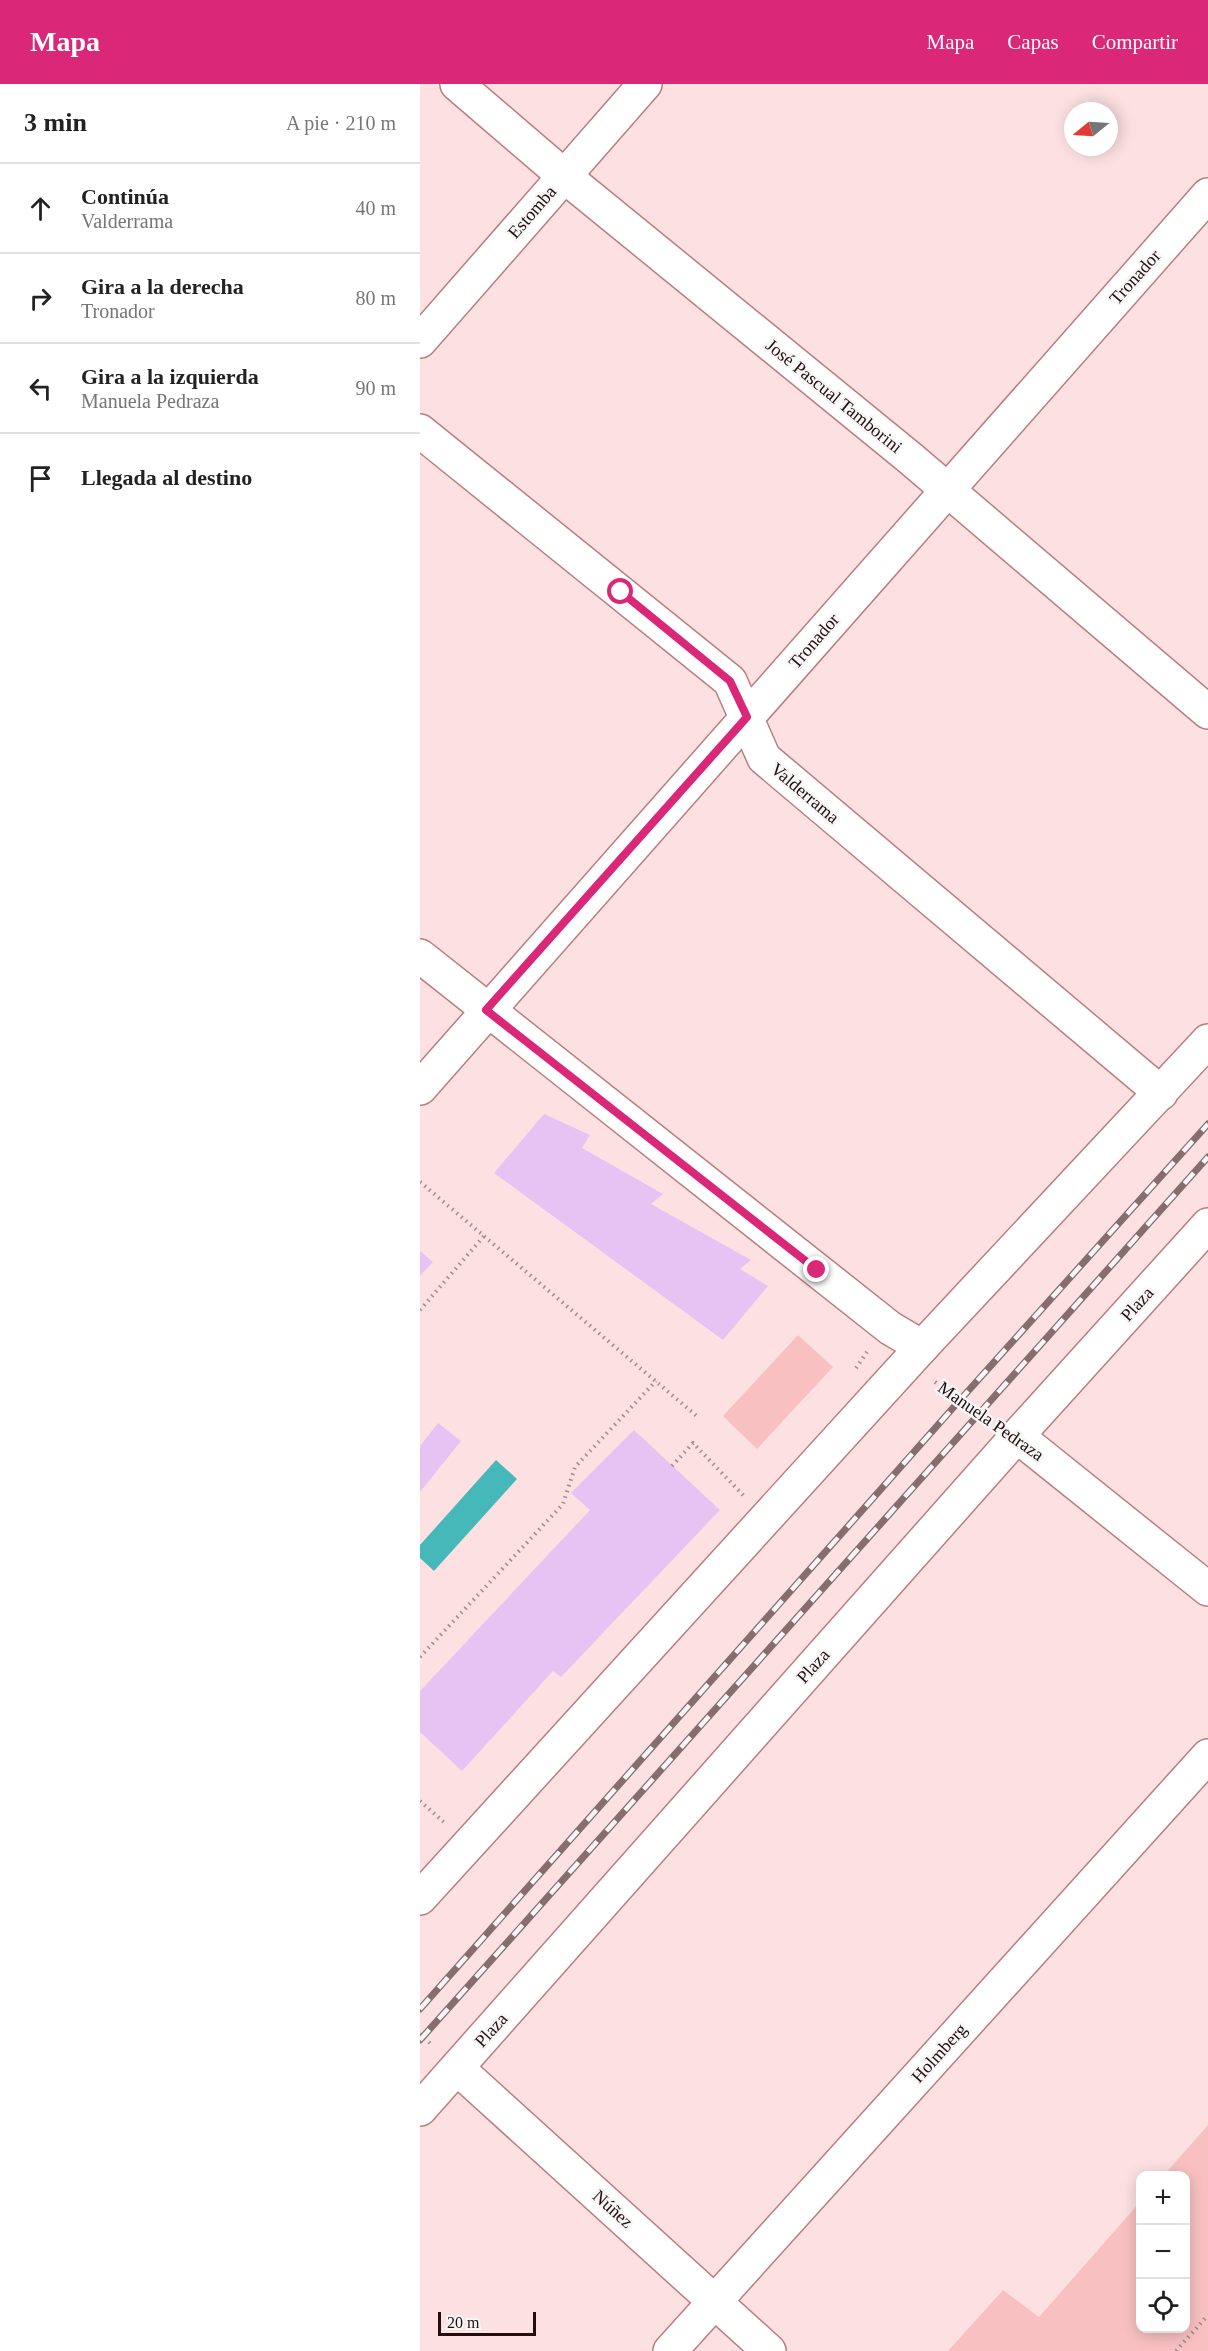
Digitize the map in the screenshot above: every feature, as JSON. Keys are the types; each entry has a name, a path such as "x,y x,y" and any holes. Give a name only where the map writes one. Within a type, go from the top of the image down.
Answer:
{"street":[{"name":"José Pascual Tamborini","path":"457,84 563,175 947,489 1208,712"},
{"name":"Estomba","path":"420,341 645,84"},
{"name":"Tronador","path":"420,1088 486,1010 1208,195"},
{"name":"Valderrama","path":"420,431 730,681 764,758 1161,1093"},
{"path":"420,956 891,1328 922,1347"},
{"path":"420,1898 922,1347 1208,1041"},
{"name":"Plaza","path":"420,2109 1017,1436 1208,1225"},
{"name":"Manuela Pedraza","path":"1017,1436 1208,1589"},
{"name":"Holmberg","path":"670,2351 1208,1756"},
{"name":"Núñez","path":"457,2068 769,2351"}],"path":[{"path":"420,1182 698,1417"},
{"path":"420,1310 484,1236"},
{"path":"852,1376 859,1361 891,1328"},
{"name":"Manuela Pedraza","path":"922,1347 928,1377 977,1413 1017,1436"},
{"path":"420,1658 563,1504 575,1467 656,1382"},
{"path":"672,1466 693,1443 746,1497"},
{"path":"1176,2351 1208,2315"}],"shaded area":[{"path":"798,1335 833,1367 757,1449 723,1416"},
{"path":"1208,2125 1208,2351 948,2351 1003,2290 1039,2317 1136,2207 1136,2333 1190,2333 1190,2171 1168,2171"}],"water":[{"path":"496,1460 517,1479 434,1571 420,1558 420,1545"}],"building":[{"path":"544,1114 590,1135 582,1148 663,1194 651,1204 751,1260 740,1269 768,1286 723,1340 494,1173"},
{"path":"420,1251 433,1262 420,1276"},
{"path":"438,1423 461,1441 420,1492 420,1446"},
{"path":"634,1430 720,1510 561,1677 553,1671 462,1771 420,1732 420,1691 590,1510 571,1493"}],"railway":[{"path":"420,2009 1208,1124"},
{"path":"420,2040 1208,1157"}],"route":[{"path":"621,592 730,681 747,717 486,1010 817,1270"}]}
